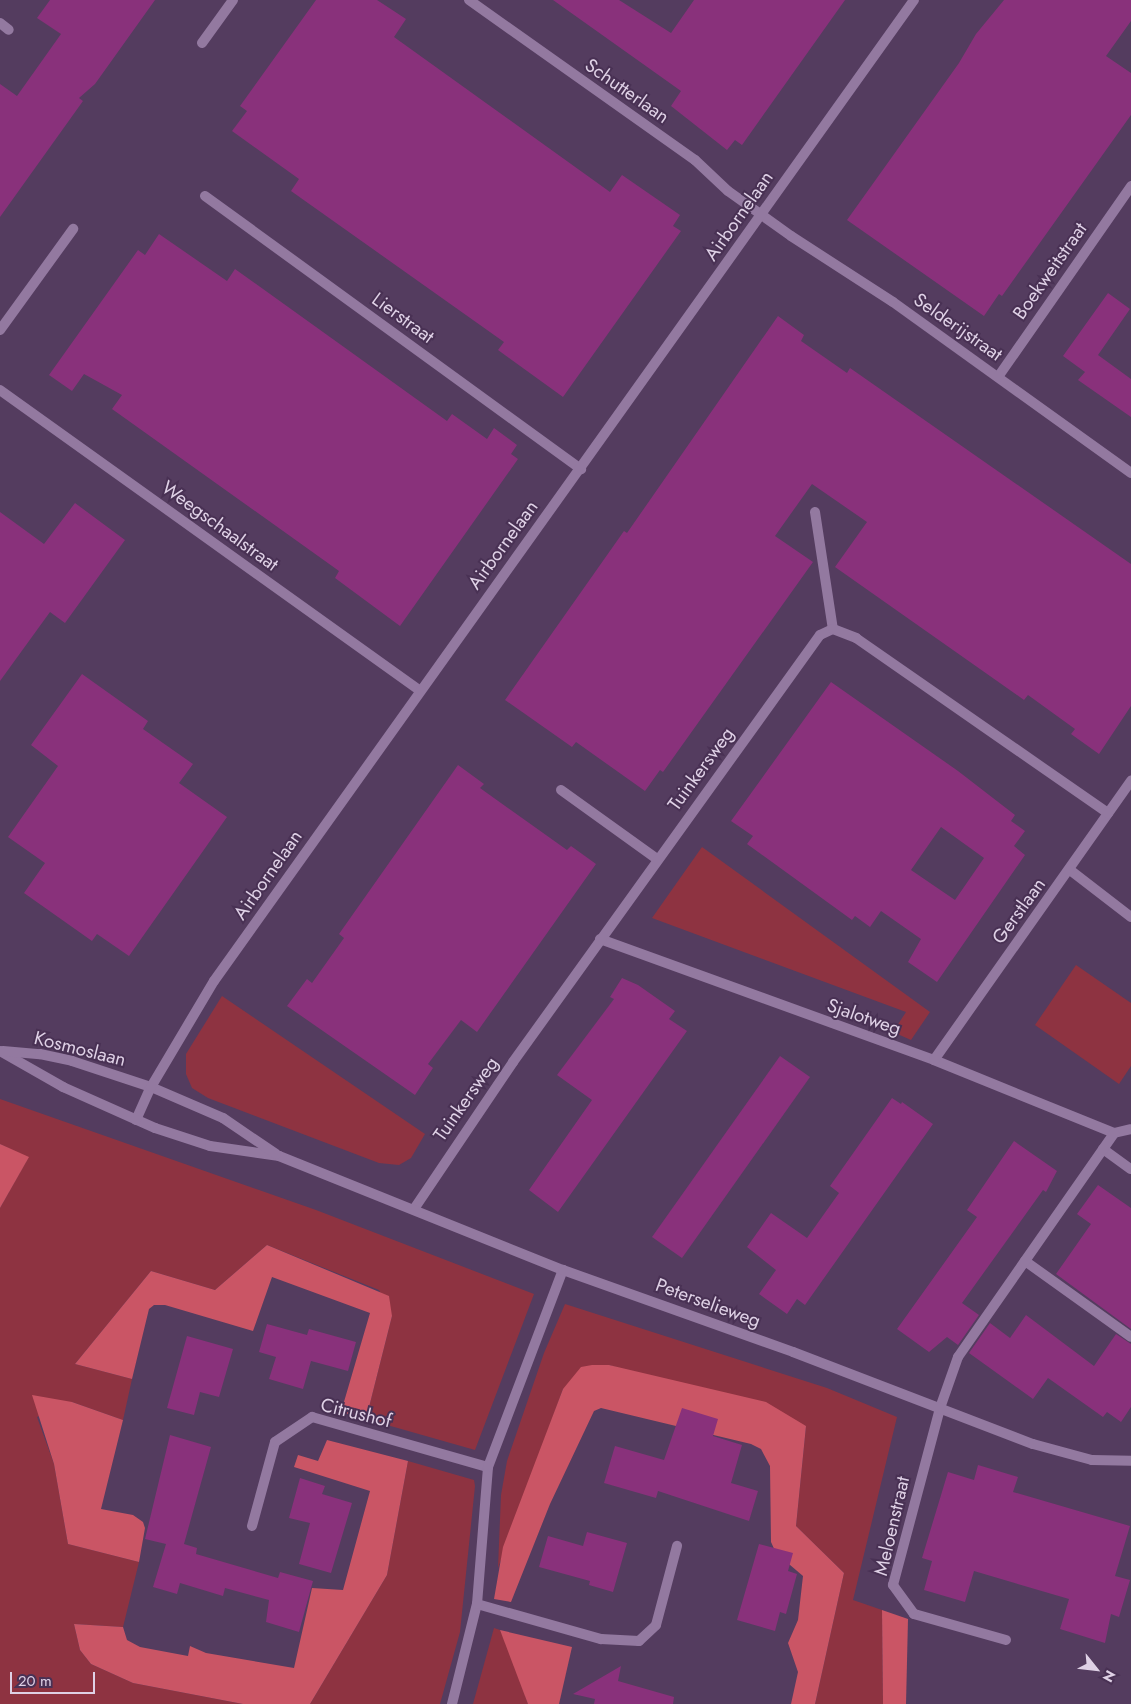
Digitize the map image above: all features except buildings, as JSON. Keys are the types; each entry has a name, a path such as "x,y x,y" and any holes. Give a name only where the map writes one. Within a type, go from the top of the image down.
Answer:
{"street":[{"path":"202,43 233,0"},
{"name":"Schutterlaan","path":"469,0 695,160 728,191 761,214"},
{"name":"Airbornelaan","path":"136,1120 151,1087 214,981 419,690 581,469 914,0"},
{"path":"0,23 9,30"},
{"name":"Boekweitstraat","path":"998,377 1131,186"},
{"name":"Lierstraat","path":"205,196 581,469"},
{"name":"Selderijstraat","path":"761,214 998,377 1131,473"},
{"path":"0,330 73,229"},
{"name":"Weegschaalstraat","path":"0,390 419,690"},
{"path":"815,512 833,629 856,638 1108,813"},
{"name":"Tuinkersweg","path":"414,1209 454,1146 657,859 820,635 833,629"},
{"name":"Gerstlaan","path":"934,1060 1070,870 1131,781"},
{"path":"561,790 657,859"},
{"path":"1070,870 1131,917"},
{"name":"Sjalotweg","path":"600,939 934,1060 1114,1133"},
{"name":"Kosmoslaan","path":"136,1120 39,1075 0,1051 40,1054 72,1061 151,1087"},
{"name":"Peterselieweg","path":"151,1087 223,1118 278,1156"},
{"name":"Peterselieweg","path":"136,1120 210,1146 278,1156 563,1270 1041,1446 1092,1460 1131,1461"},
{"path":"940,1408 958,1357 1114,1133 1131,1129"},
{"path":"1103,1149 1131,1169"},
{"path":"1025,1262 1131,1337"},
{"path":"452,1704 477,1604 488,1467 563,1270"},
{"name":"Meloenstraat","path":"940,1408 892,1585 914,1614 1006,1640"},
{"name":"Citrushof","path":"252,1526 275,1442 312,1417 488,1467"},
{"path":"477,1604 601,1639 639,1641 656,1625 677,1546"}],"shaded area":[{"path":"702,847 930,1012 911,1040 893,1032 906,1012 652,918"},
{"path":"1076,965 1131,1003 1131,1066 1119,1084 1035,1025"},
{"path":"222,996 425,1134 411,1158 399,1165 379,1163 208,1098 192,1088 186,1074 186,1054"},
{"path":"0,1099 316,1210 534,1294 475,1450 366,1419 392,1316 379,1290 267,1245 215,1290 151,1271 75,1364 132,1379 123,1420 72,1402 37,1417 54,1464 68,1544 139,1562 123,1627 74,1624 80,1650 91,1664 133,1683 243,1704 0,1704 0,1208 28,1158 0,1144"},
{"path":"0,1144 29,1157 0,1208"},
{"path":"267,1245 389,1296 392,1316 366,1419 341,1412 370,1313 272,1277 253,1331 165,1305 154,1305 149,1309 132,1379 75,1364 151,1271 215,1290"},
{"path":"565,1304 827,1388 897,1417 853,1600 882,1610 883,1704 815,1704 844,1573 796,1526 806,1426 609,1365 563,1389 498,1568 501,1495 507,1461 544,1353"},
{"path":"609,1365 766,1402 806,1426 796,1526 844,1573 815,1704 791,1704 798,1672 788,1643 798,1620 803,1576 776,1553 771,1542 770,1466 761,1449 751,1444 601,1408 594,1411 550,1504 511,1602 494,1599 503,1547 563,1389 581,1367"},
{"path":"32,1395 72,1402 123,1420 101,1509 133,1515 143,1522 145,1528 139,1562 68,1544 54,1464"},
{"path":"327,1440 408,1461 387,1575 310,1704 243,1704 133,1683 91,1664 80,1650 74,1624 123,1627 127,1640 140,1647 188,1656 190,1646 206,1653 294,1668 312,1588 343,1590 370,1491 294,1467 298,1455 318,1461"},
{"path":"408,1461 474,1480 475,1486 460,1632 440,1704 310,1704 387,1575"},
{"path":"882,1610 908,1619 906,1704 883,1704"},
{"path":"494,1628 500,1630 511,1654 528,1704 473,1704"},
{"path":"500,1630 572,1647 559,1704 528,1704"}]}
